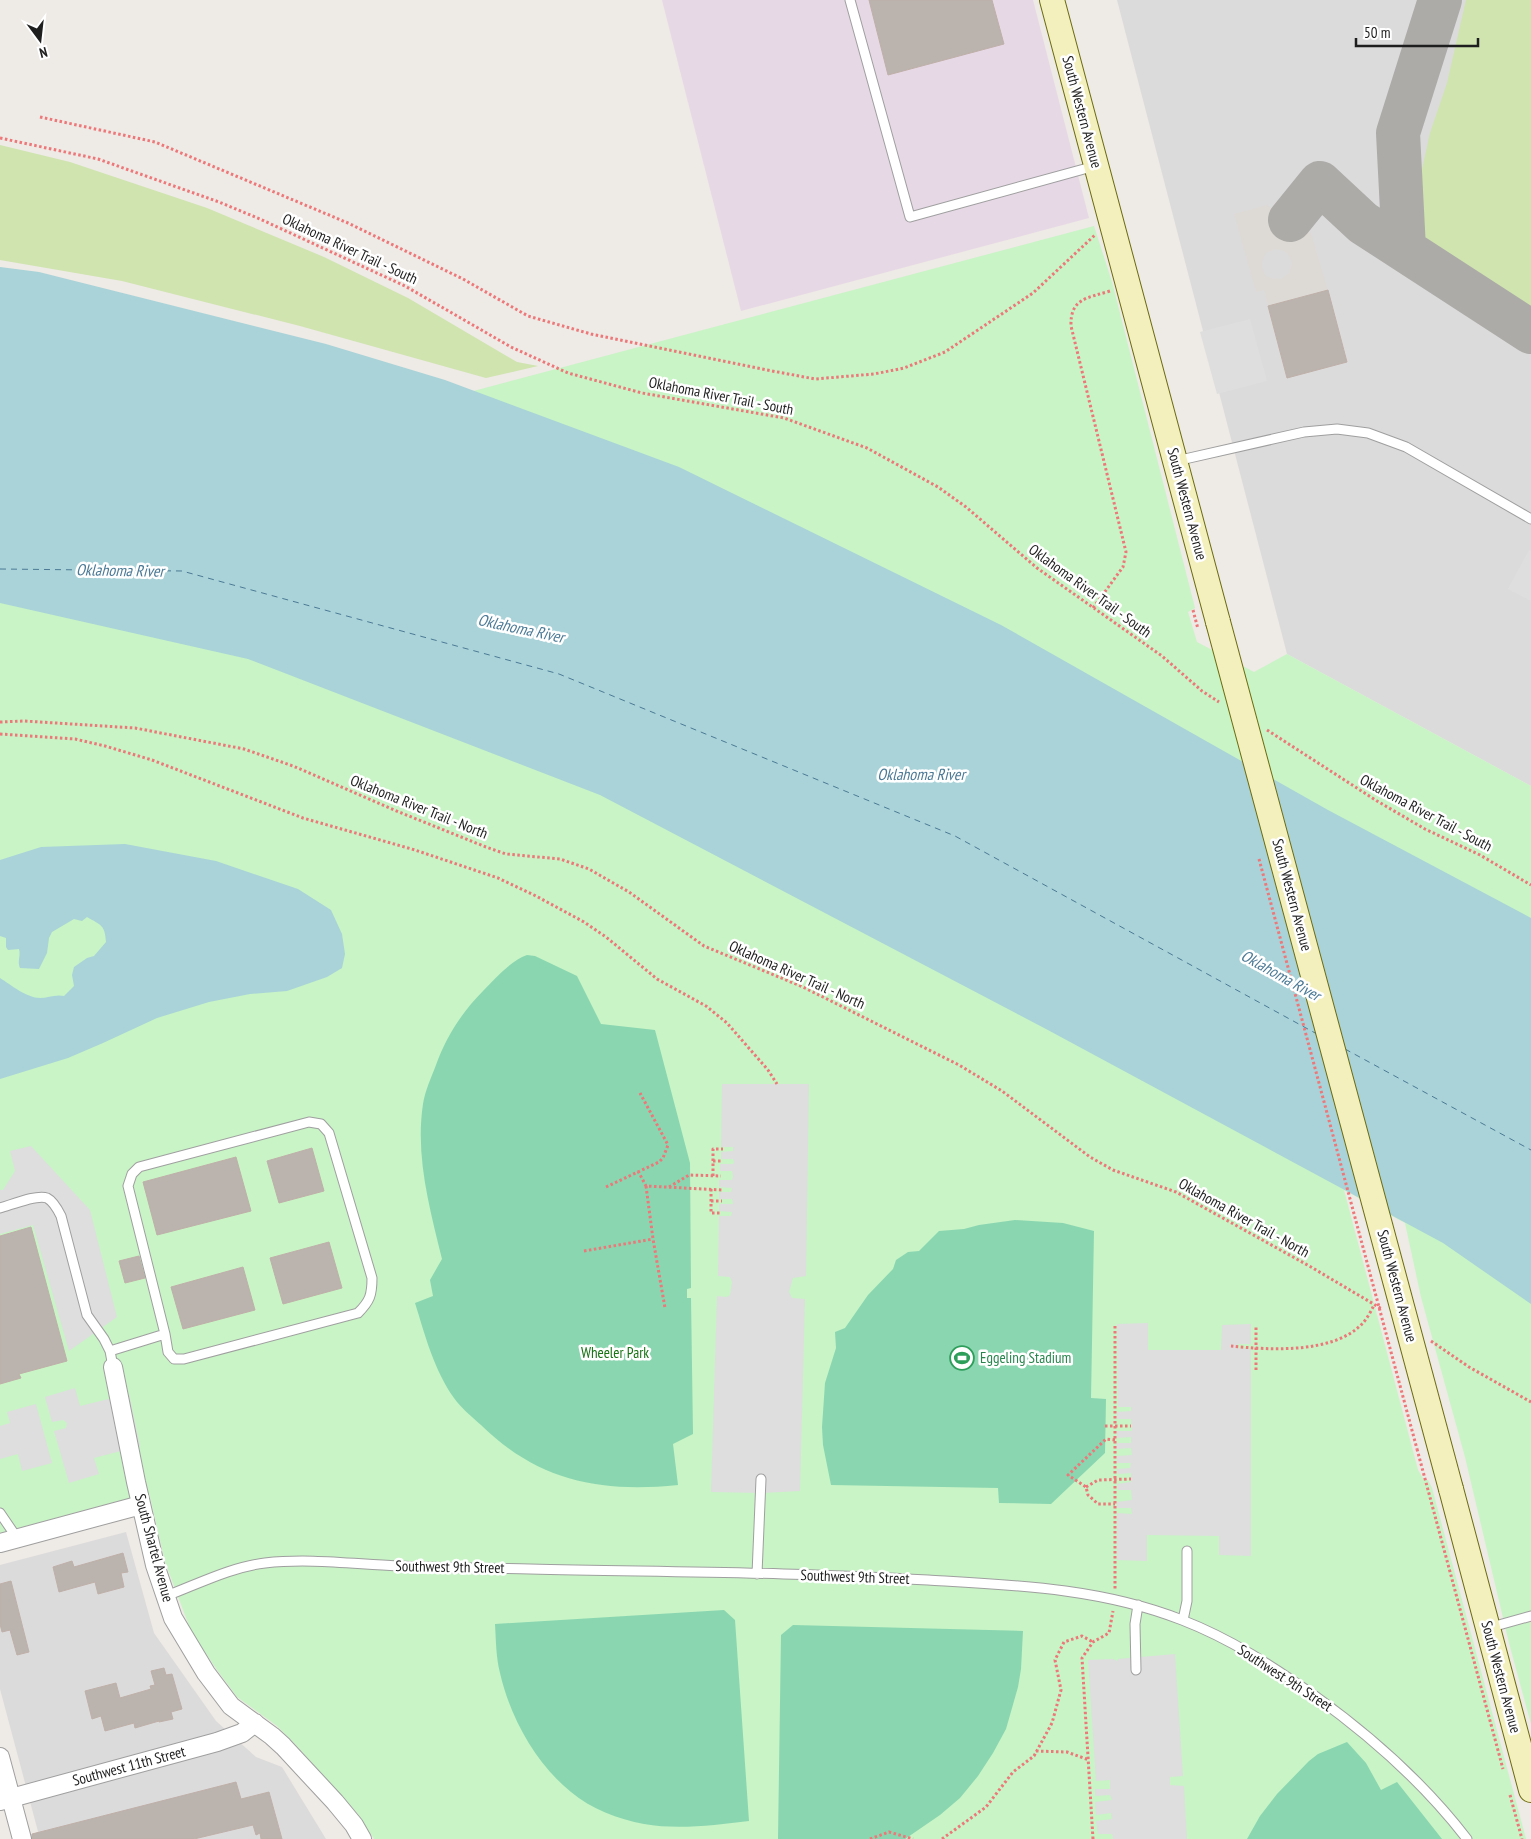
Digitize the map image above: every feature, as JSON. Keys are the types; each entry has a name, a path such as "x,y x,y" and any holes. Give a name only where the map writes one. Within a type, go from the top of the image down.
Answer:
{"main road":[{"name":"South Western Avenue","path":"1052,0 1175,461 1208,626 1451,1489 1488,1628 1520,1791"}],"street":[{"name":"South Shartel Avenue","path":"111,1359 155,1565 173,1618 216,1687 231,1706 272,1736 346,1815 362,1839"},
{"path":"8,1540 142,1505"},
{"name":"Southwest 11th Street","path":"6,1800 218,1742 242,1733 255,1723"},
{"path":"0,1757 6,1800 22,1839"}],"lane":[{"path":"850,0 910,217 1096,165"},
{"path":"1175,461 1304,432 1337,429 1368,433 1406,447 1531,519"},
{"path":"309,1122 321,1124 329,1133 372,1278 372,1292 367,1304 358,1313 184,1359 174,1358 168,1352 164,1334 128,1186 132,1174 139,1167 148,1164 309,1122"},
{"path":"0,1208 40,1197 48,1198 55,1206 62,1216 87,1315 104,1339 111,1359 164,1334"},
{"path":"757,1574 761,1479"},
{"path":"0,1513 8,1540"},
{"path":"1183,1620 1187,1600 1187,1551"},
{"name":"Southwest 9th Street","path":"166,1596 252,1565 294,1560 400,1566 875,1577 1009,1585 1103,1596 1183,1620 1241,1648 1270,1665 1338,1713 1408,1772 1441,1806 1467,1839"},
{"path":"1136,1670 1135,1624 1138,1605"},
{"path":"1488,1628 1531,1616"}],"path":[{"path":"40,117 155,142 348,223 463,279 528,316 591,334 766,370 815,378 874,374 904,368 945,352 1033,293 1111,220"},
{"name":"Oklahoma River Trail - South","path":"0,138 98,159 251,215 405,286 511,347 568,372 642,393 784,418 867,448 938,487 966,507 1037,568 1162,656 1202,691 1227,707"},
{"path":"1093,608 1122,567 1126,552 1071,319 1074,308 1082,299 1110,291 1113,300"},
{"path":"1191,602 1193,610 1208,626"},
{"path":"1216,696 1218,706"},
{"name":"Oklahoma River Trail - North","path":"0,722 31,721 135,728 244,749 293,766 399,812 506,854 560,859 589,869 629,892 704,946 803,987 959,1066 1002,1091 1090,1157 1113,1170 1176,1192 1382,1310"},
{"name":"Oklahoma River Trail - South","path":"1266,730 1376,801 1425,829 1480,855 1531,886"},
{"path":"0,734 75,739 105,746 152,760 303,818 415,850 498,878 584,922 606,937 657,979 706,1006 727,1023 768,1070 777,1084"},
{"path":"1257,849 1504,1774"},
{"path":"606,1187 659,1162 663,1158 668,1145 640,1093"},
{"path":"713,1176 714,1149 723,1149"},
{"path":"713,1161 723,1161"},
{"path":"638,1171 646,1186 665,1308"},
{"path":"669,1187 689,1175 722,1176"},
{"path":"646,1186 722,1190"},
{"path":"711,1189 711,1212 721,1213"},
{"path":"711,1201 722,1202"},
{"path":"584,1251 653,1239"},
{"path":"1231,1346 1305,1347 1330,1342 1358,1328 1374,1305"},
{"path":"1256,1325 1256,1370"},
{"path":"1430,1341 1469,1367 1531,1402"},
{"path":"1105,1426 1131,1426"},
{"path":"1115,1440 1106,1439 1068,1475 1086,1487 1088,1495 1098,1504 1115,1504"},
{"path":"1086,1487 1098,1480 1131,1479"},
{"path":"942,1839 986,1807 1013,1772 1034,1756 1052,1724 1061,1690 1055,1660 1064,1642 1082,1636 1093,1642"},
{"path":"1036,1751 1067,1752 1089,1760"},
{"path":"1520,1791 1522,1839"},
{"path":"870,1839 888,1832 912,1839"}],"shaded area":[{"path":"662,0 1033,0 1089,218 741,311"},
{"path":"1117,0 1531,0 1531,786 1287,654"},
{"path":"1267,205 1311,233 1328,290 1268,306 1264,290 1256,292 1234,214","holes":["1275,249 1288,254 1292,263 1289,273 1281,279 1266,276 1262,267 1266,253"]},
{"path":"1250,319 1267,381 1217,394 1200,332"},
{"path":"1529,550 1531,551 1531,601 1508,589"},
{"path":"722,1084 809,1084 806,1276 793,1278 789,1292 792,1298 805,1299 800,1491 761,1493 711,1492 717,1296 727,1297 730,1295 732,1282 730,1277 718,1276 719,1216 731,1216 732,1212 719,1211 719,1204 733,1204 732,1199 719,1199 719,1192 731,1192 732,1188 719,1187 719,1180 732,1180 733,1176 732,1171 720,1171 720,1164 733,1164 734,1162 733,1159 721,1159 721,1152 733,1151 733,1147 721,1147"},
{"path":"31,1146 90,1210 117,1317 69,1351 33,1225 0,1234 0,1190 3,1190 15,1171 10,1151"},
{"path":"1148,1323 1148,1350 1221,1350 1222,1325 1251,1324 1251,1344 1238,1344 1237,1348 1251,1349 1251,1556 1219,1555 1219,1536 1147,1535 1147,1561 1117,1560 1117,1513 1132,1514 1131,1508 1117,1508 1117,1502 1132,1500 1131,1490 1118,1490 1117,1484 1131,1482 1131,1473 1118,1474 1117,1469 1130,1468 1131,1463 1117,1463 1117,1456 1132,1455 1131,1448 1116,1449 1117,1443 1131,1443 1131,1437 1117,1438 1117,1431 1132,1431 1131,1419 1117,1419 1117,1412 1131,1411 1131,1407 1118,1407 1117,1324"},
{"path":"75,1388 80,1406 129,1394 140,1446 94,1458 99,1474 69,1483 54,1431 66,1428 67,1423 63,1420 52,1422 45,1397"},
{"path":"36,1404 52,1463 22,1471 18,1454 0,1459 0,1426 10,1423 7,1412"},
{"path":"126,1532 154,1633 216,1721 256,1757 282,1767 326,1839 40,1839 0,1689 0,1565"},
{"path":"1175,1654 1183,1776 1170,1777 1170,1785 1184,1786 1187,1839 1113,1839 1112,1834 1098,1834 1096,1821 1112,1819 1111,1813 1096,1815 1095,1802 1112,1800 1110,1795 1095,1796 1095,1789 1110,1789 1110,1780 1096,1781 1088,1660 1113,1659 1117,1661 1118,1659"}],"green space":[{"path":"1466,0 1531,0 1531,315 1420,244 1410,224 1430,133 1447,83"},
{"path":"0,145 70,162 207,208 324,257 408,298 517,362 538,366 486,378 300,326 122,281 0,260"},
{"name":"Wheeler Park","path":"1094,226 1112,282 1195,608 1188,612 1197,642 1254,672 1287,654 1531,786 1531,1724 1509,1643 1465,1457 1421,1297 1405,1223 1344,1190 1418,1470 1424,1480 1428,1480 1432,1488 1526,1839 374,1839 358,1814 295,1744 277,1726 237,1697 191,1631 165,1562 149,1493 0,1533 0,517"},
{"path":"527,955 535,956 577,976 601,1024 655,1030 690,1163 691,1288 687,1289 687,1298 691,1298 693,1434 673,1444 678,1485 622,1487 572,1479 548,1471 525,1459 503,1444 463,1409 447,1387 431,1352 415,1303 433,1296 430,1280 442,1259 422,1163 421,1124 427,1089 440,1055 462,1016 475,999 503,971 515,961"},
{"name":"Eggeling Stadium","path":"1015,1220 1063,1223 1094,1231 1091,1398 1106,1399 1105,1453 1051,1504 999,1503 998,1488 831,1485 823,1445 822,1427 825,1383 836,1348 835,1332 845,1328 868,1295 893,1269 896,1260 908,1252 919,1251 939,1231 964,1229"},
{"path":"724,1610 735,1620 749,1821 683,1827 644,1824 615,1816 596,1808 579,1798 558,1781 536,1754 510,1706 499,1667 495,1624"},
{"path":"793,1625 1023,1631 1018,1687 1006,1729 993,1753 978,1776 960,1798 940,1815 905,1839 778,1839 781,1635"},
{"path":"1347,1742 1366,1763 1381,1790 1397,1782 1442,1839 1247,1839 1260,1816 1277,1794 1309,1761 1318,1754"}],"water":[{"name":"Oklahoma River","path":"0,267 39,272 326,344 445,380 679,467 1001,625 1328,810 1531,918 1531,1304 1443,1243 1046,1029 600,795 248,659 0,603"},
{"path":"125,844 216,861 298,889 331,910 342,934 345,954 342,968 327,977 287,991 250,994 209,1002 157,1018 68,1058 0,1079 0,978 30,996 43,998 58,995 64,996 74,986 72,975 74,967 87,958 94,956 106,942 105,932 99,924 87,917 82,921 74,919 52,932 49,938 47,953 39,969 20,968 19,949 8,950 6,938 0,936 0,860 41,847"}],"building":[{"path":"869,0 992,0 1004,44 888,75"},
{"path":"1328,290 1347,362 1287,378 1268,306"},
{"path":"312,1148 324,1191 279,1203 267,1161"},
{"path":"236,1157 251,1211 157,1235 143,1182"},
{"path":"31,1227 67,1361 19,1374 21,1378 0,1384 0,1236"},
{"path":"329,1242 342,1288 283,1304 270,1258"},
{"path":"139,1256 145,1278 125,1283 119,1261"},
{"path":"243,1267 255,1310 183,1329 171,1287"},
{"path":"123,1553 128,1572 121,1573 124,1587 98,1594 95,1582 59,1592 53,1567 72,1561 74,1567"},
{"path":"11,1581 29,1652 17,1655 10,1630 2,1632 0,1624 0,1584"},
{"path":"164,1668 166,1675 172,1674 182,1709 171,1712 173,1719 135,1728 134,1723 105,1731 101,1716 92,1719 85,1691 116,1683 120,1698 151,1689 150,1686 155,1685 151,1671"},
{"path":"236,1782 241,1799 269,1792 282,1839 261,1839 260,1833 256,1835 253,1825 194,1839 32,1839 32,1834"}],"ferry route":[{"path":"0,569 182,571 559,674 955,836 1317,1034"},
{"path":"1345,1049 1531,1150"}],"taxiway":[{"path":"1404,249 1398,133 1440,0"},
{"path":"1290,220 1320,183 1363,223 1531,332"}],"place":[{"name":"Eggeling Stadium","path":"962,1358"}]}
